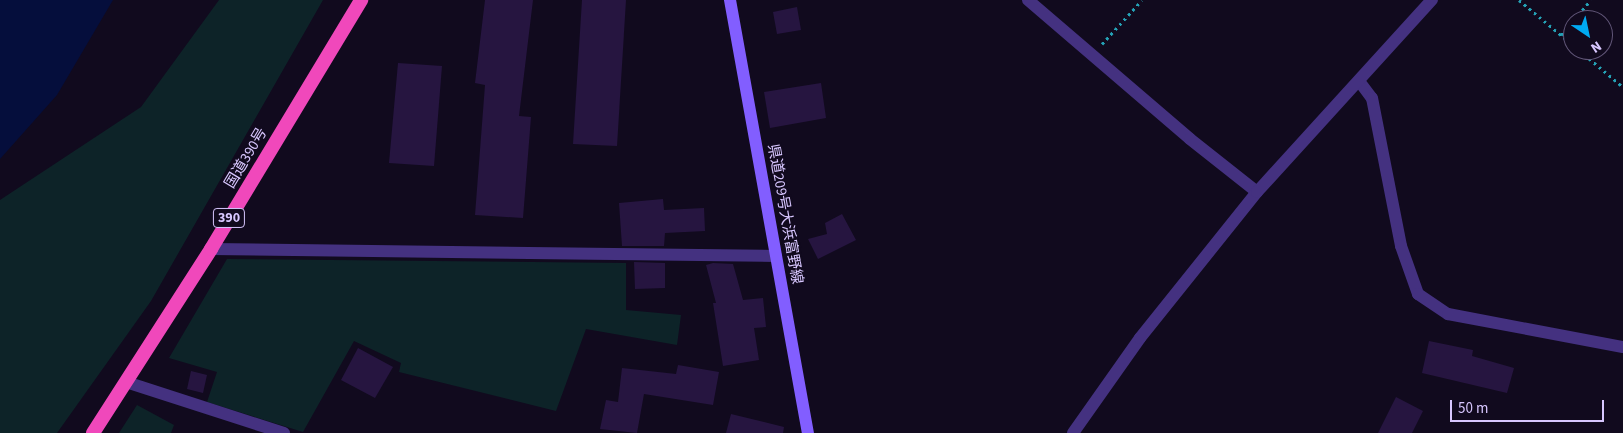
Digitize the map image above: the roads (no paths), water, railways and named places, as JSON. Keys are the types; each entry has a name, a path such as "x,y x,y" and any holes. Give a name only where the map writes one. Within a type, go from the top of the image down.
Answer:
{"highway":[{"name":"国道390号","path":"93,433 211,249 361,0"}],"main road":[{"name":"県道209号大浜富野線","path":"730,0 808,433"}],"street":[{"path":"1028,0 1257,192"},
{"path":"1073,433 1140,338 1257,192 1432,0"},
{"path":"1359,81 1372,98 1401,246 1418,294 1448,314 1623,347"},
{"path":"211,249 776,256"},
{"path":"126,382 284,433"}]}
